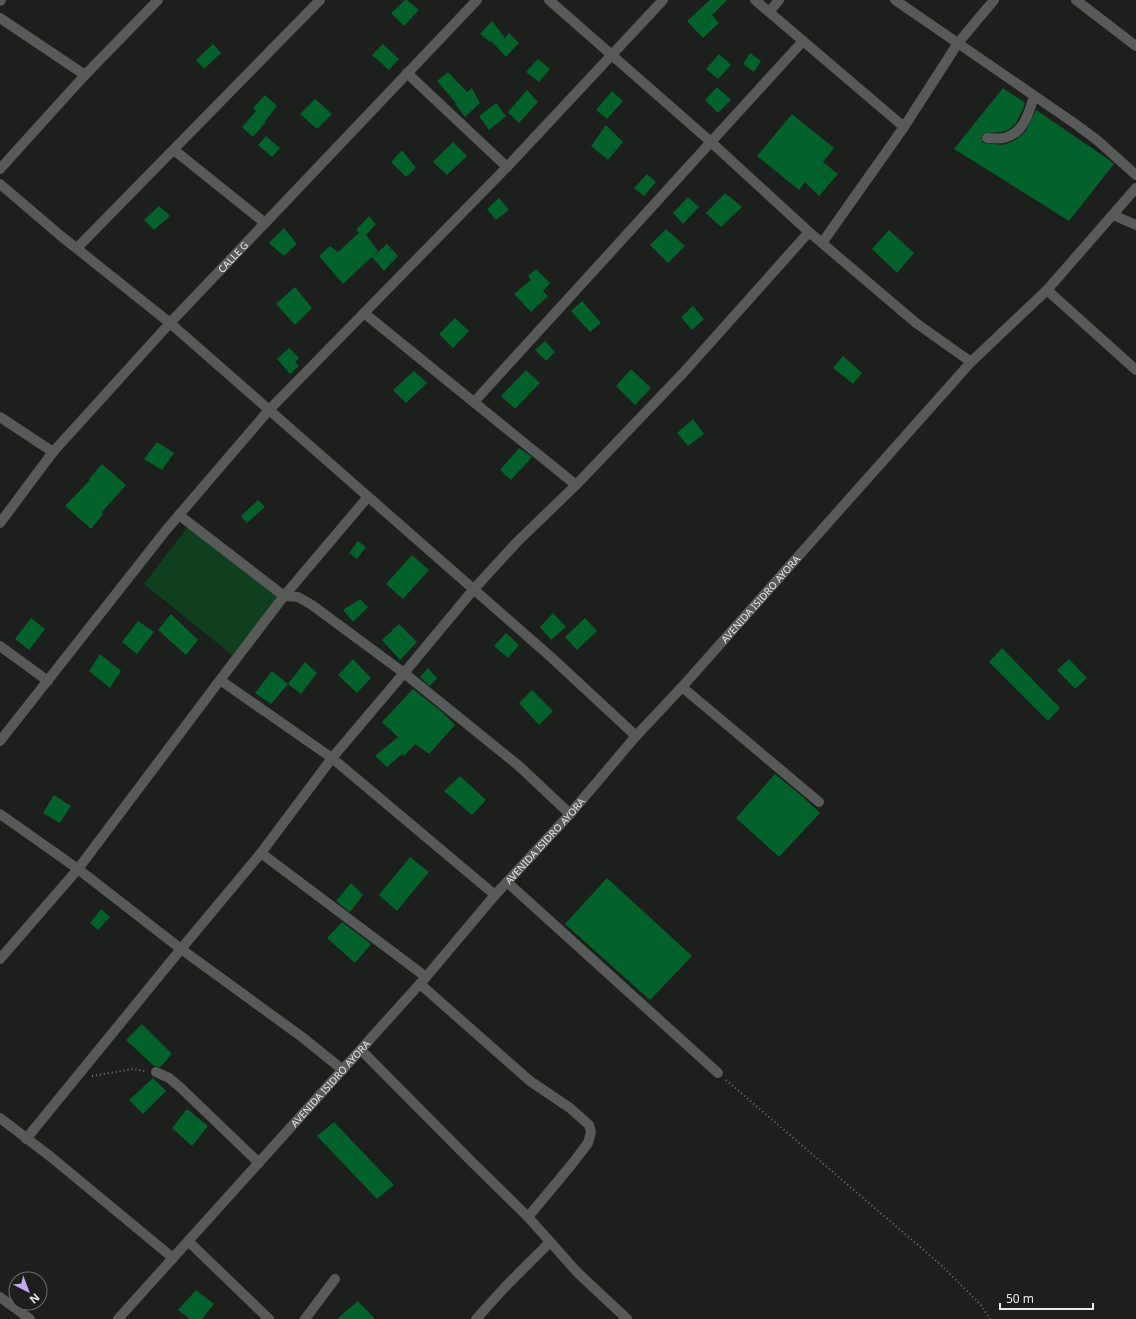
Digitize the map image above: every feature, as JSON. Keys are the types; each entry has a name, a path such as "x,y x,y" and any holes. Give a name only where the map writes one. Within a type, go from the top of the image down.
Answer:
{"street":[{"path":"0,169 85,74 158,0"},
{"path":"77,248 320,0"},
{"name":"CALLE G","path":"0,523 53,452 170,323 477,0"},
{"path":"549,0 711,142 809,232 916,323 971,362"},
{"path":"0,741 179,515 269,410 507,167 662,0"},
{"path":"755,0 904,127"},
{"path":"769,12 779,0"},
{"path":"895,0 1097,140 1136,175"},
{"path":"822,243 904,127 958,43 994,0"},
{"path":"1076,0 1136,46"},
{"path":"0,18 85,74"},
{"path":"474,402 803,41"},
{"path":"407,74 507,167"},
{"path":"987,138 1004,138 1018,131 1028,117 1034,96"},
{"path":"174,150 265,223"},
{"path":"0,184 61,236 170,323 367,498 552,658 636,736"},
{"name":"AVENIDA ISIDRO AYORA","path":"118,1319 361,1050 495,895 570,814 636,736 682,687 971,362 1047,290 1136,188"},
{"path":"1113,215 1136,225"},
{"path":"26,1139 261,853 332,758 472,590 517,542 576,485 684,372 809,232"},
{"path":"1047,290 1136,370"},
{"path":"364,313 576,485"},
{"path":"0,417 53,452"},
{"path":"0,959 78,870 284,596 367,498"},
{"path":"179,515 284,596 298,597 312,605 404,673 519,766 570,814"},
{"path":"0,646 48,681"},
{"path":"220,680 332,758 495,895"},
{"path":"682,687 819,802"},
{"path":"0,814 78,870 181,949 302,1037 343,1070"},
{"path":"261,853 423,980 530,1081 570,1108 589,1125 591,1132 588,1143 528,1217"},
{"path":"507,882 718,1073"},
{"path":"361,1050 473,1164 528,1217 577,1272 627,1319"},
{"path":"156,1072 169,1078 181,1088 259,1163"},
{"path":"0,1118 51,1157 173,1258"},
{"path":"188,1242 269,1319"},
{"path":"476,1319 505,1287 550,1242"},
{"path":"305,1319 335,1279"},
{"path":"0,1297 30,1319"}],"path":[{"path":"90,1077 134,1069 156,1072"},
{"path":"718,1073 941,1265 981,1305 990,1319"}],"green space":[{"path":"189,525 279,599 232,655 144,584"}],"building":[{"path":"405,0 419,10 404,26 391,13"},
{"path":"710,0 727,0 712,15 719,23 703,38 687,21"},
{"path":"492,21 505,38 509,33 519,43 506,57 491,41 490,42 480,34"},
{"path":"213,44 221,53 204,69 196,60"},
{"path":"383,44 399,59 389,70 372,55"},
{"path":"750,53 761,61 754,72 743,64"},
{"path":"719,54 731,65 718,79 706,69"},
{"path":"538,59 550,69 539,82 526,72"},
{"path":"448,72 467,92 472,88 480,103 465,117 455,104 456,103 437,81"},
{"path":"717,87 731,100 718,113 705,100"},
{"path":"1003,88 1025,103 1024,107 1016,123 1008,130 984,133 981,138 983,143 1003,145 1014,141 1026,131 1036,110 1114,164 1069,221 954,149"},
{"path":"527,90 538,102 519,123 508,112"},
{"path":"612,91 623,101 607,119 596,110"},
{"path":"265,95 277,106 253,137 242,127 256,111 253,108"},
{"path":"315,99 332,114 317,129 300,114"},
{"path":"496,103 506,116 489,130 479,116"},
{"path":"792,114 834,148 823,162 838,174 819,196 805,182 799,190 757,156"},
{"path":"606,125 623,142 608,160 591,146"},
{"path":"266,136 280,148 272,157 258,145"},
{"path":"453,142 467,156 447,175 433,162"},
{"path":"402,150 416,168 406,177 391,162"},
{"path":"647,174 656,182 644,196 634,188"},
{"path":"725,193 742,207 721,227 706,213"},
{"path":"688,197 699,207 683,224 673,213"},
{"path":"499,198 509,210 496,220 487,209"},
{"path":"159,206 170,216 154,230 144,220"},
{"path":"369,216 376,224 366,235 378,251 343,284 319,256 330,246 338,252 359,233 356,230"},
{"path":"284,228 297,244 284,256 269,243"},
{"path":"666,229 685,246 668,263 650,245"},
{"path":"889,230 914,253 897,273 872,249"},
{"path":"387,244 398,256 384,271 372,257"},
{"path":"536,269 550,283 543,291 548,296 531,312 514,294 531,280 528,276"},
{"path":"295,287 312,308 295,325 276,304"},
{"path":"582,301 601,323 590,332 571,311"},
{"path":"693,306 704,319 692,330 681,317"},
{"path":"455,318 469,331 453,348 439,334"},
{"path":"545,341 555,352 546,361 535,350"},
{"path":"289,348 299,358 295,362 299,366 290,374 277,359"},
{"path":"843,356 862,373 853,384 833,368"},
{"path":"631,369 651,388 635,405 616,386"},
{"path":"526,370 540,383 515,409 501,396"},
{"path":"414,371 427,383 406,403 393,390"},
{"path":"693,419 704,434 688,446 677,433"},
{"path":"157,442 174,453 162,470 144,459"},
{"path":"519,448 532,457 511,480 500,470"},
{"path":"102,464 126,485 102,512 103,514 91,529 65,506 90,480 89,479"},
{"path":"258,500 265,507 247,523 241,516"},
{"path":"358,541 366,547 357,559 349,553"},
{"path":"412,555 429,570 403,599 386,584"},
{"path":"360,599 368,607 353,622 343,610"},
{"path":"553,613 566,627 551,640 540,627"},
{"path":"171,614 198,640 186,655 158,630"},
{"path":"31,618 45,629 29,650 15,639"},
{"path":"585,618 597,631 577,650 565,637"},
{"path":"138,621 154,632 137,654 122,642"},
{"path":"399,624 417,642 400,660 382,640"},
{"path":"506,633 519,645 508,658 494,646"},
{"path":"1002,648 1060,708 1048,721 989,662"},
{"path":"100,654 121,671 110,688 89,671"},
{"path":"353,659 371,678 357,693 338,675"},
{"path":"1069,659 1087,678 1075,689 1057,670"},
{"path":"305,662 317,673 301,694 288,684"},
{"path":"428,668 437,678 430,686 420,677"},
{"path":"272,671 288,684 271,704 255,693"},
{"path":"413,689 442,712 455,725 429,754 415,744 404,756 402,754 387,767 375,756 398,737 382,722"},
{"path":"532,690 553,711 539,725 519,703"},
{"path":"775,774 820,813 779,857 736,818"},
{"path":"460,776 486,800 472,815 444,791"},
{"path":"54,795 71,806 60,823 43,813"},
{"path":"410,857 429,872 397,911 379,895"},
{"path":"607,878 692,956 650,1000 565,924"},
{"path":"351,883 363,895 350,912 336,901"},
{"path":"101,909 110,917 98,930 90,923"},
{"path":"342,922 371,944 355,963 327,938"},
{"path":"142,1024 172,1054 160,1067 154,1066 126,1040"},
{"path":"153,1078 166,1091 143,1114 129,1100"},
{"path":"187,1109 208,1126 192,1146 172,1128"},
{"path":"334,1122 394,1185 377,1199 317,1136"},
{"path":"196,1290 214,1304 202,1319 190,1319 178,1310"},
{"path":"358,1301 375,1319 337,1319"}]}
